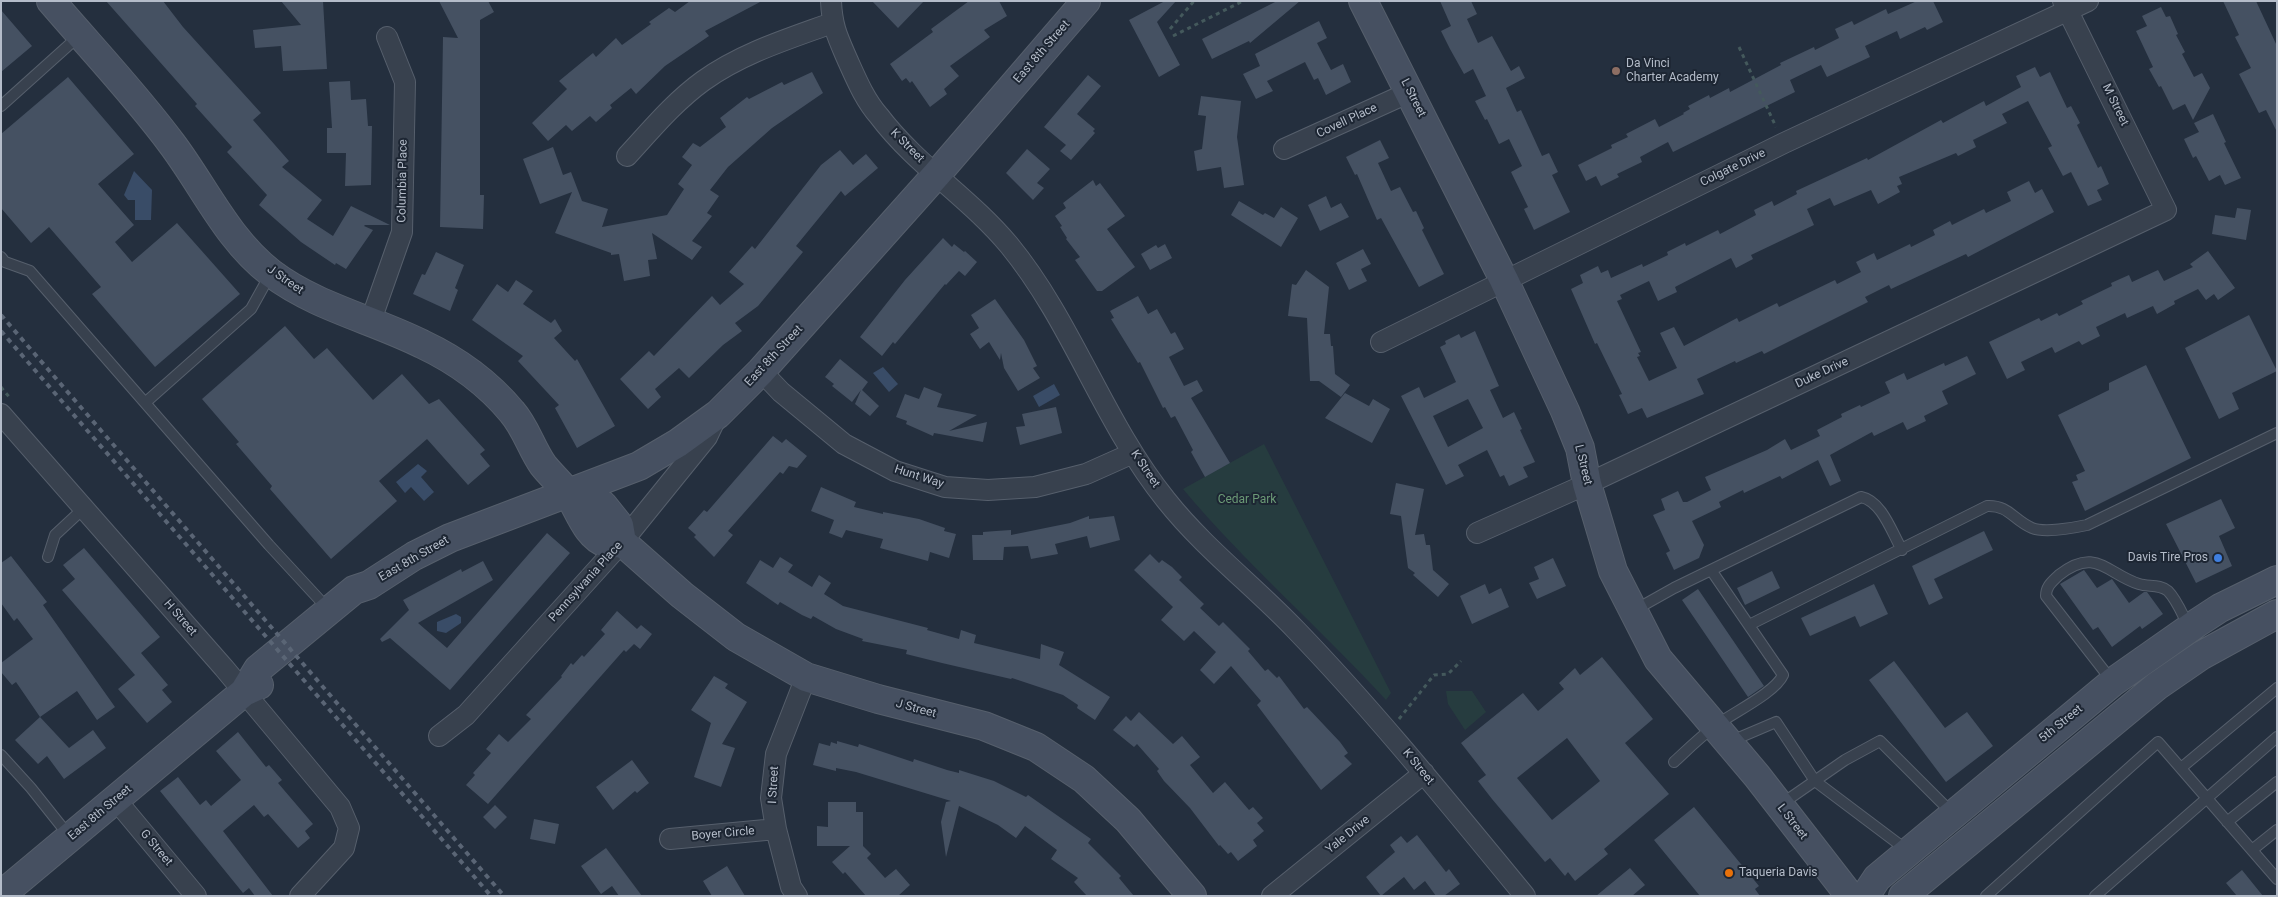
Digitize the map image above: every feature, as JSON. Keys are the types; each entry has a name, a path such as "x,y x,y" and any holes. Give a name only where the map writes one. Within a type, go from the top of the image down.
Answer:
{"street":[{"name":"J Street","path":"52,1 150,115 174,146 225,224 247,250 271,273 310,298 422,344 458,364 482,382 513,413 543,464 568,494"},
{"name":"K Street","path":"831,1 832,23 860,88 878,116 910,152 989,222 1011,247 1036,282 1066,331 1133,453 1166,500 1211,548 1294,627 1388,729 1525,896"},
{"name":"East 8th Street","path":"244,692 258,669 328,609 354,590 369,585 414,556 450,538 639,466 678,443 718,414 762,372 937,174 1086,1"},
{"name":"L Street","path":"1363,1 1504,280 1565,411 1580,448 1587,484 1613,571 1658,659 1779,805 1850,896"},
{"name":"Colgate Drive","path":"1381,342 2066,6 2088,1"},
{"name":"M Street","path":"2066,6 2166,210"},
{"path":"627,156 672,107 704,80 752,53 832,23"},
{"name":"Columbia Place","path":"370,323 402,232 405,82 387,37"},
{"name":"Covell Place","path":"1284,149 1410,92"},
{"name":"Duke Drive","path":"1477,533 1587,484 2166,210"},
{"name":"Hunt Way","path":"762,372 781,392 844,444 895,470 945,487 988,490 1035,488 1086,474 1133,453"},
{"name":"Pennsylvania Place","path":"439,736 466,715 622,542 707,436 718,414"},
{"name":"H Street","path":"4,422 84,508 244,692 340,807 349,828 344,848 300,896"},
{"path":"568,494 602,505 620,525 622,542"},
{"name":"J Street","path":"622,542 736,637 806,677 878,699 984,726 1036,746 1084,779 1128,820 1192,896"},
{"name":"5th Street","path":"1865,896 1877,878 2113,682 2220,608 2277,580"},
{"name":"East 8th Street","path":"1,895 244,692 270,680 363,599 369,585"},
{"path":"1903,896 2157,686 2202,655 2277,614"},
{"name":"I Street","path":"797,896 791,887 776,829 771,798 776,754 806,677"},
{"name":"Yale Drive","path":"1272,896 1424,773"},
{"name":"G Street","path":"116,800 196,896"},
{"name":"Boyer Circle","path":"670,839 776,829"}],"lane":[{"path":"1,106 80,35"},
{"path":"1,257 6,262 30,271 269,545 328,609"},
{"path":"146,402 251,308 271,273"},
{"path":"1750,625 1987,506 1999,506 2033,528 2066,529 2087,526 2277,433"},
{"path":"1632,611 1861,497 1870,499 1877,506 1902,550"},
{"path":"48,557 55,535 84,508"},
{"path":"2113,682 2046,596 2046,589 2063,572 2078,564 2090,562 2105,565 2136,583 2162,587 2168,592 2190,627"},
{"path":"1674,762 1721,734 1781,680 1783,675 1711,570"},
{"path":"2181,768 2277,688"},
{"path":"1721,734 1776,722 1815,781 1909,852"},
{"path":"2095,896 2277,737"},
{"path":"1779,805 1845,760 1880,741 1953,814"},
{"path":"1986,896 2158,742 2277,878"},
{"path":"1,755 71,838"},
{"path":"2227,822 2277,782"},
{"path":"2252,850 2277,830"}],"path":[{"path":"1170,29 1194,1"},
{"path":"1173,36 1243,1"},
{"path":"1738,47 1784,143"},
{"path":"1388,729 1399,719 1434,675 1448,674 1461,661"}],"green space":[{"name":"Cedar Park","path":"1264,444 1391,693 1386,700 1232,543 1183,489"},
{"path":"1446,691 1472,691 1486,712 1465,730 1448,704"}],"water":[{"path":"134,171 152,190 151,220 135,220 135,200 128,200 124,195"},
{"path":"883,367 898,384 889,392 873,373"},
{"path":"1054,384 1060,395 1039,407 1033,396"},
{"path":"418,464 427,471 421,477 434,492 424,501 411,487 405,493 396,482"},
{"path":"456,614 461,617 461,623 446,633 437,631 437,622"}],"building":[{"path":"106,1 163,1 183,27 261,113 253,120 289,161 282,167 322,200 307,219 333,236 351,206 390,225 364,226 373,230 346,269 336,263 335,265 301,242 259,205 267,195 227,152 232,147 195,106 197,104"},
{"path":"281,1 323,1 327,69 283,71 281,46 255,48 253,30 301,25"},
{"path":"439,1 488,1 494,12 480,20 480,195 484,195 483,229 440,227 443,37 458,38"},
{"path":"690,1 762,1 705,31 709,36 665,66 636,94 631,88 610,105 612,108 596,122 590,116 572,131 566,125 548,141 532,123 567,89 559,81 593,53 596,57 616,38 622,45 669,8 675,12"},
{"path":"872,1 924,1 898,28"},
{"path":"969,1 999,1 1007,16 984,30 990,37 950,66 959,76 944,89 947,94 930,107 912,81 910,83 906,78 902,81 890,64 933,32 931,29"},
{"path":"1165,1 1176,1 1157,22 1180,65 1159,77 1129,20"},
{"path":"1277,1 1300,1 1250,43 1249,41 1212,59 1202,39"},
{"path":"1440,1 1471,1 1477,14 1467,19 1478,43 1492,36 1511,71 1519,66 1525,78 1506,88 1517,112 1521,110 1542,156 1549,153 1558,172 1552,175 1570,212 1534,230 1524,209 1528,207 1511,172 1522,166 1509,139 1499,144 1487,119 1485,120 1475,101 1486,96 1473,69 1464,74 1441,31 1451,26"},
{"path":"1917,1 1933,1 1943,22 1927,30 1925,27 1900,39 1897,31 1865,46 1870,57 1827,77 1821,65 1790,80 1795,92 1673,152 1668,142 1640,157 1642,162 1617,174 1619,177 1601,186 1596,176 1586,181 1578,165 1612,148 1611,145 1628,137 1626,134 1655,119 1659,127 1684,114 1690,109 1688,106 1709,95 1710,98 1729,88 1730,92 1781,65 1780,63 1814,47 1815,50 1839,38 1835,29 1852,21 1854,25 1886,9 1888,14"},
{"path":"2223,1 2256,1 2277,46 2277,132 2266,110 2259,113 2239,74 2251,68 2235,37 2239,35"},
{"path":"2161,7 2166,17 2170,16 2178,34 2176,35 2185,52 2182,54 2194,77 2202,73 2210,88 2193,120 2185,104 2173,110 2161,86 2159,87 2149,69 2153,67 2136,31 2147,26 2142,16"},
{"path":"1,10 32,46 1,72"},
{"path":"1319,21 1327,38 1317,43 1331,70 1343,64 1351,82 1326,95 1318,78 1314,80 1305,62 1267,81 1273,91 1256,99 1243,74 1260,66 1255,54"},
{"path":"2035,67 2040,77 2050,72 2067,108 2071,106 2080,123 2077,125 2098,168 2101,166 2109,184 2097,190 2102,200 2088,206 2071,172 2063,176 2048,148 2052,146 2028,101 2002,114 2007,123 1973,140 1976,147 1958,156 1956,153 1899,177 1902,184 1897,186 1900,192 1878,204 1871,190 1834,206 1830,198 1807,209 1814,225 1751,255 1753,259 1736,268 1731,258 1675,287 1677,292 1658,301 1649,281 1620,295 1622,299 1617,301 1641,352 1638,353 1640,356 1637,357 1649,381 1677,368 1660,333 1674,327 1684,346 1737,318 1739,322 1777,303 1779,307 1835,280 1837,284 1861,272 1856,262 1874,253 1877,260 1910,244 1911,247 1935,235 1933,230 1950,221 1952,225 1984,209 1986,213 2011,201 2007,192 2029,181 2035,193 2042,189 2054,212 1968,257 1966,254 1891,289 1889,285 1865,297 1868,302 1764,354 1762,351 1736,363 1735,361 1697,379 1704,394 1647,418 1642,408 1628,414 1619,395 1622,394 1597,343 1595,344 1571,289 1583,283 1580,275 1598,266 1601,273 1608,270 1611,278 1642,264 1643,267 1668,255 1667,252 1685,243 1686,246 1718,230 1720,234 1756,215 1754,210 1772,201 1774,206 1797,194 1796,191 1867,158 1868,160 1941,120 1943,123 1984,101 1986,106 2021,87 2016,76"},
{"path":"812,72 823,93 772,128 728,167 710,190 719,196 707,213 712,216 692,241 702,247 692,260 652,233 657,259 648,260 650,276 624,281 619,254 611,255 611,253 555,233 572,192 540,204 523,159 553,147 563,175 571,172 582,201 608,209 602,227 667,215 684,189 678,184 692,165 682,157 693,143 700,147 726,127 720,118 747,97 749,99 782,82 784,85"},
{"path":"1088,75 1101,86 1077,114 1095,129 1093,131 1095,133 1071,160 1060,151 1066,145 1044,127"},
{"path":"68,77 134,154 98,184 134,225 115,242 132,262 177,223 240,294 155,367 92,294 101,287 49,227 31,243 1,208 1,134"},
{"path":"350,81 351,100 366,99 368,126 372,126 371,185 345,186 346,153 327,153 327,128 332,128 329,82"},
{"path":"1201,96 1241,101 1237,137 1244,185 1224,188 1221,167 1197,171 1194,151 1202,149 1206,116 1198,115"},
{"path":"2213,114 2226,142 2224,143 2241,178 2225,185 2220,175 2209,181 2196,156 2193,158 2184,139 2199,132 2194,123"},
{"path":"1380,140 1389,158 1378,163 1391,191 1400,187 1413,212 1416,211 1424,228 1422,230 1444,274 1419,287 1381,218 1377,220 1357,174 1355,175 1346,157"},
{"path":"1027,149 1050,169 1037,183 1044,188 1033,200 1006,173"},
{"path":"840,150 853,165 866,154 878,168 845,196 841,191 796,246 803,252 758,306 735,323 742,331 723,345 689,378 679,368 655,389 661,397 648,409 620,379 649,351 654,356 712,296 720,305 744,284 729,272 752,246 755,249 821,165"},
{"path":"1093,180 1096,186 1100,183 1125,216 1107,229 1135,267 1102,291 1097,291 1075,260 1080,257 1066,239 1060,227 1062,226 1055,216 1066,208 1063,203"},
{"path":"1326,196 1331,208 1341,203 1349,217 1320,231 1308,205"},
{"path":"1239,201 1263,215 1265,213 1274,218 1281,207 1298,218 1281,247 1231,215"},
{"path":"2237,208 2251,210 2246,240 2212,234 2215,215 2235,218"},
{"path":"943,238 952,247 954,244 977,262 965,276 959,271 945,284 895,344 893,342 882,356 860,337 905,280"},
{"path":"1165,244 1172,258 1150,270 1141,254 1156,245 1158,248"},
{"path":"1363,249 1371,264 1361,269 1367,281 1349,290 1336,263"},
{"path":"2208,251 2235,288 2218,300 2214,294 2206,300 2198,289 2174,301 2175,304 2157,314 2153,306 2127,318 2125,313 2096,327 2100,336 2082,345 2079,341 2055,353 2052,347 2021,362 2025,370 2007,379 1989,342 2039,318 2041,321 2057,313 2059,316 2083,304 2081,301 2112,286 2111,283 2129,275 2132,282 2158,270 2164,281 2193,267 2190,264"},
{"path":"436,252 464,265 455,288 458,290 450,311 413,294 422,274 425,275"},
{"path":"1306,270 1329,287 1324,334 1330,334 1335,374 1350,385 1341,397 1319,381 1310,381 1307,318 1288,316 1292,284 1296,285"},
{"path":"516,280 533,291 523,304 551,323 555,319 562,331 554,338 575,361 577,359 615,426 577,448 555,408 559,405 518,361 523,356 472,320 497,284 508,292"},
{"path":"1138,296 1148,314 1157,309 1171,334 1175,332 1184,349 1169,357 1184,386 1197,380 1203,391 1191,398 1230,463 1205,477 1191,452 1193,450 1175,416 1171,418 1165,407 1163,408 1140,362 1138,363 1111,319 1114,318 1110,311"},
{"path":"995,299 1024,340 1037,366 1033,368 1040,378 1018,391 1004,368 1001,353 1000,360 989,342 980,349 970,334 979,328 971,315"},
{"path":"2249,315 2277,371 2232,393 2239,409 2219,419 2185,348"},
{"path":"285,326 314,359 327,348 373,400 402,374 429,404 439,399 485,450 480,454 490,466 468,485 427,439 379,481 397,501 331,559 270,489 272,486 236,444 239,442 202,399"},
{"path":"1475,331 1499,386 1490,390 1503,418 1514,412 1535,462 1523,467 1528,477 1509,486 1504,475 1500,477 1487,450 1458,465 1464,476 1446,485 1401,396 1419,387 1424,398 1456,382 1440,347 1446,344 1445,341 1459,334 1461,338","holes":["1468,399 1483,428 1448,447 1433,416"]},
{"path":"1967,356 1976,374 1942,391 1948,404 1924,416 1926,421 1907,430 1903,422 1874,436 1872,432 1830,455 1841,481 1830,486 1818,460 1782,479 1780,476 1744,493 1743,490 1719,502 1721,507 1692,521 1704,545 1699,558 1674,570 1666,553 1670,551 1653,515 1665,510 1661,499 1678,491 1683,502 1687,502 1711,490 1705,477 1767,450 1785,439 1791,450 1820,436 1817,430 1842,417 1841,414 1890,393 1885,382 1904,373 1907,380 1944,363 1945,366"},
{"path":"840,359 868,382 862,390 879,406 870,416 855,404 861,390 852,402 832,386 834,384 825,377"},
{"path":"2146,365 2191,458 2085,511 2072,482 2078,480 2076,475 2085,471 2058,415 2109,390 2109,383"},
{"path":"924,387 942,394 937,407 977,415 949,431 987,422 983,442 934,433 933,436 906,424 907,421 896,417 905,394 919,399"},
{"path":"1345,393 1369,406 1373,399 1390,409 1372,443 1325,418"},
{"path":"1056,407 1062,433 1020,445 1016,427 1025,426 1022,414"},
{"path":"773,436 782,443 786,439 807,456 797,468 789,466 783,474 780,472 728,531 733,535 714,557 694,537 696,535 688,528 704,510 707,512"},
{"path":"1396,483 1424,489 1415,535 1424,534 1426,545 1430,545 1433,570 1449,584 1438,597 1413,575 1415,573 1408,568 1401,516 1390,514"},
{"path":"821,487 856,502 854,507 883,514 883,512 919,519 945,528 944,531 956,534 949,558 930,552 928,561 880,548 883,539 846,530 842,538 829,533 834,520 811,511"},
{"path":"2221,499 2235,528 2219,536 2232,566 2196,583 2166,524"},
{"path":"1089,516 1089,519 1114,516 1120,540 1090,548 1087,536 1055,544 1058,554 1031,559 1028,546 1004,547 1003,560 973,560 972,535 983,535 983,532 1011,530 1011,535 1070,523"},
{"path":"1984,531 1993,550 1934,579 1943,598 1929,605 1912,566"},
{"path":"547,533 570,553 450,690 390,638 382,642 380,639 409,610 403,600 461,569 462,572 483,561 493,580 418,623 447,648"},
{"path":"84,548 160,637 141,653 168,685 162,690 172,702 147,723 118,689 135,675 62,590 75,579 63,565"},
{"path":"1150,554 1159,563 1162,560 1172,567 1182,577 1179,580 1204,604 1200,608 1219,626 1223,622 1250,649 1248,651 1265,671 1268,669 1277,678 1279,676 1304,709 1307,707 1348,753 1344,756 1352,764 1321,790 1257,705 1261,701 1231,666 1214,684 1200,670 1216,652 1194,631 1184,641 1161,620 1173,607 1134,570"},
{"path":"11,556 47,602 43,605 115,707 97,720 77,691 40,717 16,682 12,685 1,672 1,663 33,639 17,618 14,621 1,603 1,563"},
{"path":"780,557 793,565 788,572 812,587 819,575 831,583 824,594 843,606 928,628 927,630 959,639 961,630 976,635 974,643 1040,659 1041,644 1064,652 1059,665 1110,697 1095,720 1077,708 1078,705 1063,695 1012,678 942,663 906,654 907,650 862,641 863,639 836,629 813,616 811,619 780,602 778,605 746,583 760,560 773,568"},
{"path":"1553,558 1566,586 1537,599 1529,583 1539,579 1534,567"},
{"path":"2084,570 2097,588 2112,579 2129,603 2144,592 2147,592 2163,614 2142,629 2140,626 2112,647 2098,627 2093,630 2060,584"},
{"path":"1772,571 1780,588 1745,605 1737,588"},
{"path":"1485,584 1489,594 1501,588 1509,607 1472,624 1460,596"},
{"path":"1874,584 1888,614 1860,627 1855,616 1810,636 1801,618"},
{"path":"1698,589 1764,686 1748,697 1682,600"},
{"path":"617,611 637,629 641,625 652,634 640,649 634,644 626,652 624,650 488,804 466,785 475,775 473,773 491,753 486,749 499,734 508,742 531,719 526,715 562,677 571,663 573,665 582,655 584,657 605,634 601,630"},
{"path":"1602,657 1653,719 1625,743 1669,794 1604,849 1608,854 1575,881 1568,872 1565,876 1550,858 1545,862 1492,799 1478,781 1486,775 1461,743 1523,693 1538,711 1564,689 1559,683 1575,668 1580,675","holes":["1567,738 1600,781 1552,820 1517,778"]},
{"path":"1894,661 1945,728 1967,712 1993,746 1946,782 1869,680"},
{"path":"714,676 728,684 725,688 747,702 722,744 735,748 721,787 694,777 711,723 691,710"},
{"path":"1139,712 1173,744 1182,736 1200,757 1190,765 1213,793 1225,782 1249,810 1253,807 1263,818 1257,823 1264,831 1253,840 1257,846 1238,861 1231,852 1228,854 1219,846 1190,808 1164,781 1157,771 1159,769 1137,744 1134,747 1113,730 1126,716 1131,721"},
{"path":"40,717 69,748 93,730 106,748 64,779 47,756 38,764 15,740"},
{"path":"238,732 266,767 269,765 282,780 278,783 313,824 305,831 310,838 298,848 268,814 264,817 254,805 223,831 273,896 255,896 249,888 243,893 160,791 178,777 200,805 206,800 211,806 241,780 216,751"},
{"path":"837,741 858,747 859,744 913,762 914,759 959,773 959,770 994,781 1026,797 1028,795 1091,839 1088,843 1121,876 1119,878 1134,896 1087,896 1074,882 1078,878 1051,859 1057,850 1025,826 1016,838 998,825 959,806 946,857 941,822 946,802 951,801 856,772 836,768 836,771 813,765 819,743 830,746 831,742 837,744"},
{"path":"632,760 649,783 637,793 635,791 613,810 596,787"},
{"path":"828,802 856,802 856,812 863,812 863,846 871,854 867,858 885,878 896,869 910,885 898,896 866,896 845,872 843,874 832,862 850,846 817,846 817,826 828,827"},
{"path":"495,805 507,817 495,829 483,817"},
{"path":"1694,807 1759,886 1755,889 1760,896 1700,896 1654,840"},
{"path":"534,819 559,824 555,844 530,839"},
{"path":"1417,835 1446,872 1449,869 1460,884 1444,896 1436,896 1425,881 1414,890 1404,877 1381,896 1366,877 1395,852 1390,845 1401,836 1407,843"},
{"path":"606,848 642,896 619,896 612,886 601,894 581,866"},
{"path":"727,866 745,896 712,896 703,881"},
{"path":"1630,868 1645,885 1632,896 1596,896"},
{"path":"2242,870 2263,896 2237,896 2226,883"}],"railway":[{"path":"1,315 504,896"},
{"path":"1,331 491,896"}],"place":[{"name":"Da Vinci Charter Academy","path":"1616,71"},
{"name":"Davis Tire Pros","path":"2218,558"},
{"name":"Taqueria Davis","path":"1729,873"}]}
